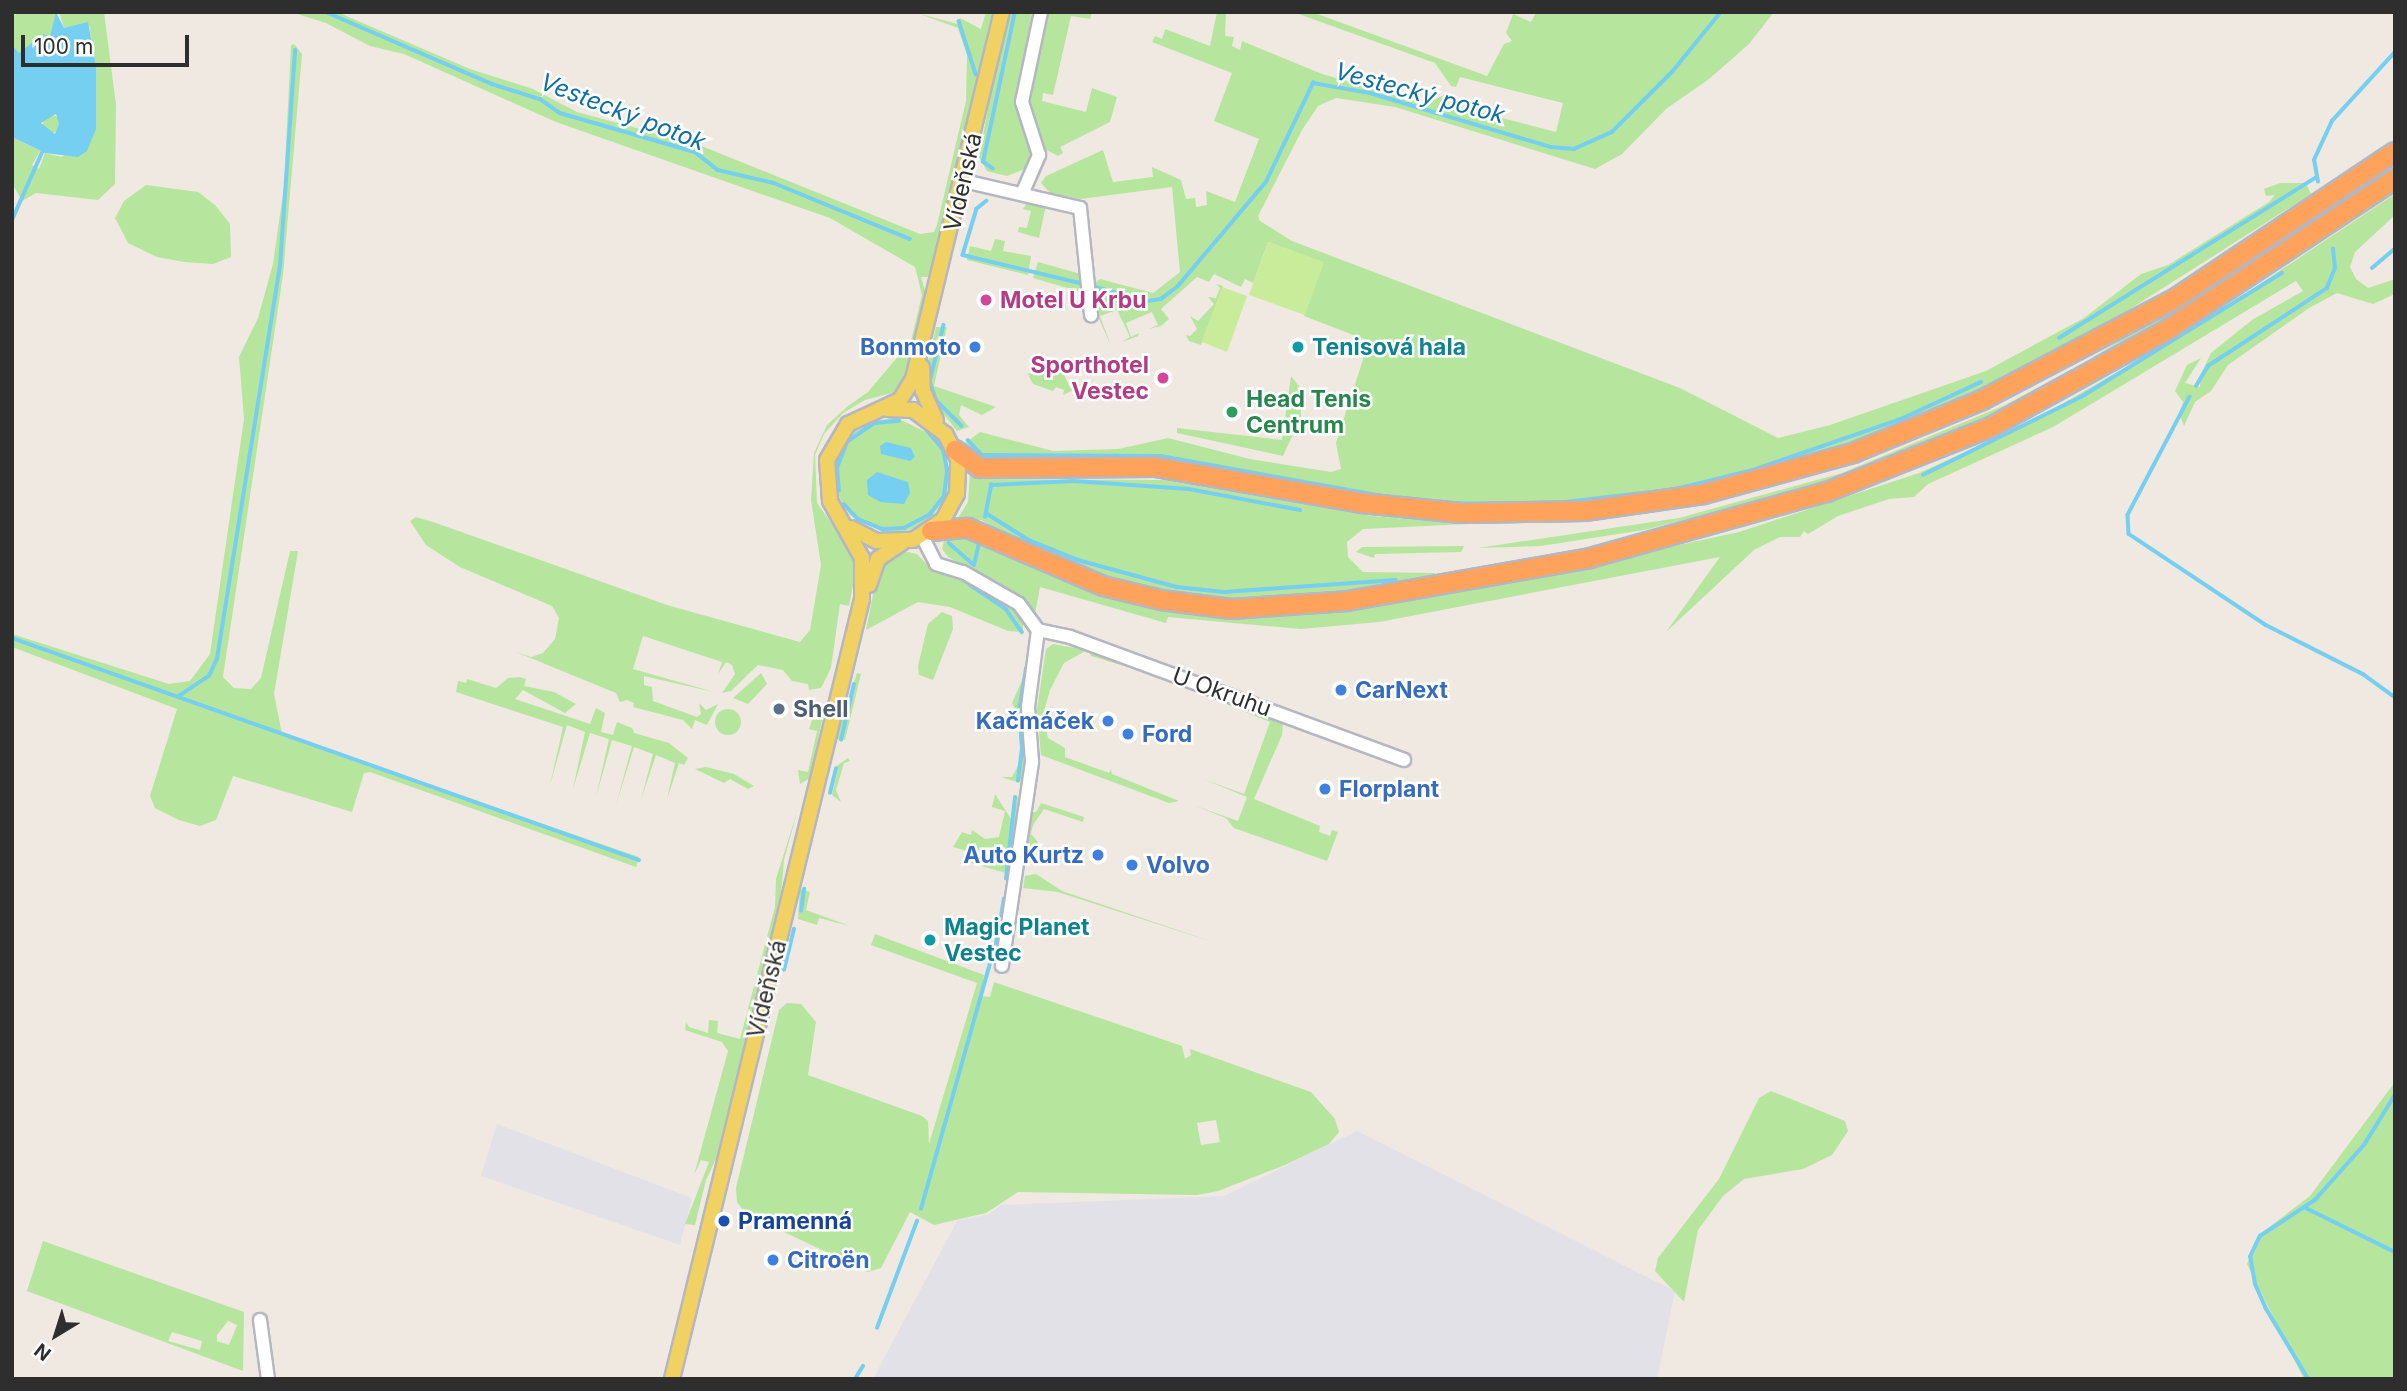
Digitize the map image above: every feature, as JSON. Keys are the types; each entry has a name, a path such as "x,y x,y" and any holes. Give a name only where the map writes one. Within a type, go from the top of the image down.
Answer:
{"highway":[{"path":"955,450 980,468 1155,467 1361,503 1453,513 1585,511 1704,494 1853,453 1991,396 2176,298 2395,152"},
{"path":"927,534 968,528 1104,586 1161,600 1231,609 1333,603 1590,558 1821,494 1991,427 2152,339 2395,179"}],"main road":[{"name":"Vídeňská","path":"862,599 862,558 827,488 829,454 848,424 880,410 907,391 922,351 1002,12"},
{"name":"Vídeňská","path":"922,351 923,391 940,428 955,450"},
{"name":"Vídeňská","path":"880,410 914,410 940,428"},
{"path":"927,534 957,494 955,450"},
{"name":"Vídeňská","path":"844,522 870,539 904,542"},
{"name":"Vídeňská","path":"672,1379 862,599 878,559 904,542 927,534"}],"street":[{"path":"1023,194 1039,155 1022,102 1041,12"},
{"path":"964,181 1080,208 1090,276 1091,316"},
{"path":"927,534 936,564 962,572 1014,601 1038,630 1028,707 1031,762 1002,966"},
{"name":"U Okruhu","path":"1038,630 1070,636 1404,760"},
{"path":"260,1320 268,1379"}],"shaded area":[{"path":"497,1124 692,1198 680,1245 481,1176"},
{"path":"1357,1131 1675,1291 1657,1379 873,1379 957,1221 989,1214 1001,1205 1224,1196"}],"green space":[{"path":"17,12 56,12 55,28 50,37 43,35 19,53 12,45 12,18"},
{"path":"59,12 104,12 116,105 115,184 98,200 36,193 22,201 12,183 12,137 40,151 32,165 39,169 45,153 62,157 96,129 96,66 89,25 64,28"},
{"path":"291,12 337,12 470,69 533,89 577,112 699,145 920,234 934,232 937,225 966,101 967,55 958,28 920,14 958,24 960,18 981,29 986,12 992,12 938,247 928,277 921,277 926,294 904,381 892,393 865,400 843,413 824,434 815,455 817,503 850,549 856,570 849,606 840,604 831,668 821,688 809,690 808,684 792,681 783,670 758,665 731,691 722,693 735,674 732,665 726,662 718,674 722,662 643,636 633,669 714,692 644,676 644,685 652,687 653,701 697,717 701,714 699,703 706,710 718,704 707,725 695,720 692,729 683,720 633,707 634,703 627,700 620,702 616,693 516,652 531,657 543,653 555,639 559,618 552,606 460,567 426,545 410,521 416,517 436,523 667,605 800,642 810,630 821,565 811,500 814,453 827,425 868,392 911,341 922,295 915,267 830,218 556,122 404,54 370,46 326,23"},
{"path":"1006,12 1032,12 1016,104 1032,155 1027,168 1007,176 987,171 979,157"},
{"path":"1048,12 1092,12 1090,19 1071,16 1053,95 1043,93 1042,101 1086,112 1092,88 1117,97 1110,122 1060,147 1063,153 1058,156 1045,149 1029,105"},
{"path":"1217,12 1226,12 1225,36 1234,37 1232,46 1240,50 1242,41 1322,74 1425,104 1449,93 1447,103 1474,111 1479,104 1483,113 1556,132 1563,103 1460,77 1456,87 1451,86 1435,63 1293,12 1312,12 1487,76 1504,44 1512,41 1506,33 1513,14 1531,22 1536,12 1774,12 1749,44 1709,79 1666,109 1622,154 1595,169 1395,107 1336,98 1318,106 1302,130 1258,216 1260,221 1292,241 1680,388 1778,438 1830,425 1986,371 2084,318 2141,274 2168,265 2269,202 2275,195 2266,196 2264,189 2280,183 2306,183 2311,194 2097,330 1954,405 1829,454 1648,500 1441,509 1201,469 984,463 964,444 980,432 1053,451 1118,449 1168,438 1250,459 1331,472 1341,469 1336,443 1369,341 1304,316 1323,262 1268,242 1253,283 1245,279 1241,287 1214,274 1209,282 1197,277 1161,309 1169,319 1161,326 1149,329 1158,325 1152,312 1126,323 1131,337 1139,333 1138,336 1122,342 1130,337 1117,310 1100,316 1111,346 1095,310 1096,282 1100,279 1153,293 1180,272 1172,187 1080,199 1050,193 1041,183 1046,176 1103,150 1113,182 1153,177 1152,167 1181,180 1186,199 1195,198 1196,207 1207,205 1206,191 1235,202 1259,139 1214,121 1232,73 1152,42 1155,36 1162,39 1165,29 1210,46"},
{"path":"294,44 302,54 283,275 223,677 234,688 251,689 261,678 290,551 298,551 274,694 282,734 639,857 636,867 370,772 364,773 352,812 233,776 216,820 200,826 179,820 155,808 150,796 177,709 12,647 12,634 169,684 190,681 210,654 244,419 239,357 258,318 273,264 284,186 291,45"},
{"path":"52,115 58,118 61,124 58,130 52,133 46,130 43,124 46,118"},
{"path":"146,185 198,192 215,205 230,224 231,257 213,264 184,262 157,257 128,243 115,218 124,201"},
{"path":"2395,194 2395,215 2355,252 2350,267 2356,279 2368,288 2395,279 2395,294 2373,304 2337,293 2309,308 2228,365 2211,391 2195,402 2184,426 2179,413 2183,402 2175,391 2187,365 2201,358 2185,383 2200,387 2200,376 2211,353 2252,320 2303,291 2296,281 2053,427 1928,484 1914,497 1889,499 1838,516 1808,534 1804,531 1800,537 1780,537 1754,550 1666,632 1720,557 1379,622 1301,629 1168,617 1166,623 1040,587 1035,614 1022,597 948,557 942,549 945,537 955,532 1076,585 1147,606 1259,616 1339,610 1509,582 1739,532 1919,473 2033,421 2203,322"},
{"path":"1028,201 1046,205 1039,238 1018,232 1019,227 1027,228 1031,211 1023,209"},
{"path":"995,239 1005,241 1003,251 1031,256 1028,275 967,260 970,246 991,251"},
{"path":"1268,242 1324,262 1305,315 1249,295"},
{"path":"1038,262 1081,274 1081,292 1033,278"},
{"path":"1216,284 1223,286 1201,345 1189,341 1186,335 1190,336 1197,329 1190,316 1198,321 1214,304 1208,297 1216,298 1220,288"},
{"path":"1222,287 1247,296 1227,352 1202,342"},
{"path":"2199,292 2202,297 2152,329 1990,418 1817,487 1644,530 1541,546 1478,548 1679,518 1842,473 2005,405 2087,361"},
{"path":"936,327 947,327 934,386 996,407 982,415 961,405 959,415 969,427 957,431 930,397 927,366"},
{"path":"1058,361 1070,388 1096,379 1063,395 1064,390 1056,387 1053,391 1033,384 1028,374"},
{"path":"1291,376 1301,389 1301,417 1283,456 1177,433 1177,428 1282,440"},
{"path":"895,417 936,437 946,453 950,477 946,498 928,521 905,532 886,534 850,515 837,493 834,474 839,453 855,431 872,422"},
{"path":"970,473 989,479 1164,480 1372,516 1468,524 1363,529 1347,542 1348,557 1363,572 1435,573 1436,580 1308,600 1199,601 1114,583 1039,552 981,520 958,518 968,502"},
{"path":"1464,546 1461,552 1375,554 1374,558 1356,552 1362,547"},
{"path":"904,551 917,554 934,572 962,579 1012,608 1023,622 1023,632 1008,631 950,607 918,602 866,630 877,574 882,565"},
{"path":"942,612 952,616 953,629 933,680 919,675 918,666 928,624"},
{"path":"1053,644 1087,650 1064,663 1050,690 1043,715 1048,738 1065,748 1065,757 1109,773 1111,769 1112,774 1179,801 1169,803 1041,755 1037,709 1046,649"},
{"path":"1089,651 1146,671 1091,656"},
{"path":"1027,669 1023,717 1026,763 1022,781 1017,782 1001,777 1012,777 1021,760 1018,715 1012,703"},
{"path":"761,673 767,684 748,704 733,698"},
{"path":"857,673 861,674 845,740 836,739"},
{"path":"508,678 526,679 524,686 554,692 576,704 565,713 523,690 515,699 590,724 596,708 605,713 601,732 613,735 617,722 632,728 634,733 669,743 688,758 684,765 679,763 667,799 675,763 656,755 641,800 653,754 634,747 616,805 632,746 612,740 596,797 609,739 590,733 573,789 585,732 567,725 550,785 563,727 456,692 458,681 466,683 467,679 496,688"},
{"path":"1163,678 1283,722 1282,735 1254,799 1320,826 1319,832 1330,836 1332,830 1338,832 1327,861 1234,828 1226,818 1193,805 1238,821 1247,797 1203,779 1244,794 1270,722"},
{"path":"816,708 823,716 810,778 800,784 798,770 808,772 817,731 809,729"},
{"path":"728,709 737,713 741,722 737,731 728,735 719,731 715,722 719,713"},
{"path":"848,758 850,761 844,763 836,790 841,802 832,795 838,770 834,768"},
{"path":"706,767 734,774 754,786 748,789 730,779 724,783 695,769"},
{"path":"995,794 1011,819 1014,796 1018,797 1010,879 1006,873 964,861 967,851 953,847 962,832 971,835 972,830 985,839 999,837 1005,811 992,807"},
{"path":"1041,803 1084,817 1083,822 1044,809 1033,825 1031,834 1038,842 1033,857 1026,851 1030,812 1036,812"},
{"path":"797,812 784,860 780,908 722,1146 706,1180 695,1225 685,1224 709,1162 701,1160 694,1175 728,1051 722,1042 685,1030 686,1022 689,1027 708,1033 709,1020 718,1021 717,1033 740,1039 775,907 776,879"},
{"path":"1036,874 1062,891 1213,942 1058,892 1023,888 1025,876"},
{"path":"800,889 810,892 806,910 850,926 819,918 817,925 798,919"},
{"path":"875,934 984,975 981,996 990,997 994,982 1182,1046 1185,1059 1191,1055 1190,1049 1311,1092 1335,1119 1339,1132 1329,1144 1285,1165 1218,1191 1197,1195 1018,1192 986,1213 934,1225 910,1212 881,1268 868,1272 746,1214 737,1202 736,1188 779,1010 787,1003 801,1004 816,1022 808,1075 922,1116 928,1121 929,1144 977,983 871,945","holes":["1216,1120 1220,1142 1201,1145 1197,1123"]},
{"path":"2395,1082 2395,1379 2304,1379 2247,1264 2260,1234 2310,1196"},
{"path":"1771,1091 1845,1121 1848,1131 1832,1155 1803,1169 1744,1179 1723,1196 1698,1230 1684,1302 1655,1271 1658,1258 1719,1179 1759,1098"},
{"path":"43,1241 244,1312 243,1371 27,1291","holes":["228,1321 237,1325 229,1345 217,1341 217,1335","172,1332 202,1341 200,1350 168,1341"]}],"water":[{"path":"56,12 64,28 88,22 96,66 96,129 87,151 78,157 45,153 12,137 12,45 19,53 43,34 50,37","holes":["56,114 59,124 55,134 41,123"]},
{"path":"886,442 911,448 915,457 910,461 881,454 880,446"},
{"path":"877,472 908,482 910,493 904,504 880,502 868,495 867,480"}],"waterway":[{"name":"Vestecký potok","path":"326,12 492,84 540,99 560,113 695,152 718,170 774,183 910,239"},
{"path":"993,169 983,162 1015,12"},
{"name":"Vestecký potok","path":"1091,286 1148,301 1161,299 1178,286 1266,182 1313,83 1370,93 1551,147 1574,149 1612,132 1672,72 1721,12"},
{"path":"959,21 976,74"},
{"path":"179,696 209,676 217,659 280,266 295,51"},
{"path":"2318,182 2314,160 2332,121 2395,52"},
{"path":"12,220 44,148"},
{"path":"2059,338 2317,177"},
{"name":"Vestecký potok","path":"987,201 977,209 963,255 1084,284"},
{"path":"2196,386 2208,366 2327,288 2335,268 2333,249"},
{"path":"2372,268 2395,249"},
{"path":"1923,475 2081,397 2282,273"},
{"path":"944,325 930,382 937,401 962,426"},
{"path":"1557,503 1676,489 1753,470 1901,419 1981,382"},
{"path":"2190,397 2128,515 2129,534 2266,625 2363,674 2395,697"},
{"path":"839,491 837,468 847,442 874,423 899,421"},
{"path":"844,504 858,519 883,529 904,528 930,514 944,496 947,470 943,450 926,430"},
{"path":"968,440 982,455 1161,456 1389,497"},
{"path":"985,517 991,485 1074,481 1189,489 1300,510"},
{"path":"1449,503 1476,504"},
{"path":"986,513 1029,540 1078,560 1177,587 1224,592 1396,580"},
{"path":"949,543 974,565 979,544"},
{"path":"970,585 1006,609 1022,632"},
{"path":"12,638 639,860"},
{"path":"1018,781 1022,749 1019,710 1026,669"},
{"path":"841,740 854,684"},
{"path":"830,793 836,769"},
{"path":"1006,879 1015,797"},
{"path":"801,911 804,889"},
{"path":"1001,917 1004,899"},
{"path":"784,970 794,929"},
{"path":"921,1209 998,935"},
{"path":"2308,1379 2266,1309 2255,1284 2250,1257 2260,1236 2315,1200 2364,1145 2395,1095"},
{"path":"2304,1207 2395,1252"},
{"path":"877,1328 917,1221"},
{"path":"855,1379 863,1366"}],"place":[{"name":"Motel U Krbu","path":"986,300"},
{"name":"Bonmoto","path":"975,347"},
{"name":"Tenisová hala","path":"1298,347"},
{"name":"Sporthotel Vestec","path":"1163,378"},
{"name":"Head Tenis Centrum","path":"1232,412"},
{"name":"CarNext","path":"1341,690"},
{"name":"Shell","path":"779,709"},
{"name":"Kačmáček","path":"1108,721"},
{"name":"Ford","path":"1128,734"},
{"name":"Florplant","path":"1325,789"},
{"name":"Auto Kurtz","path":"1098,855"},
{"name":"Volvo","path":"1132,865"},
{"name":"Magic Planet Vestec","path":"930,940"},
{"name":"Pramenná","path":"724,1221"},
{"name":"Citroën","path":"773,1260"}]}
